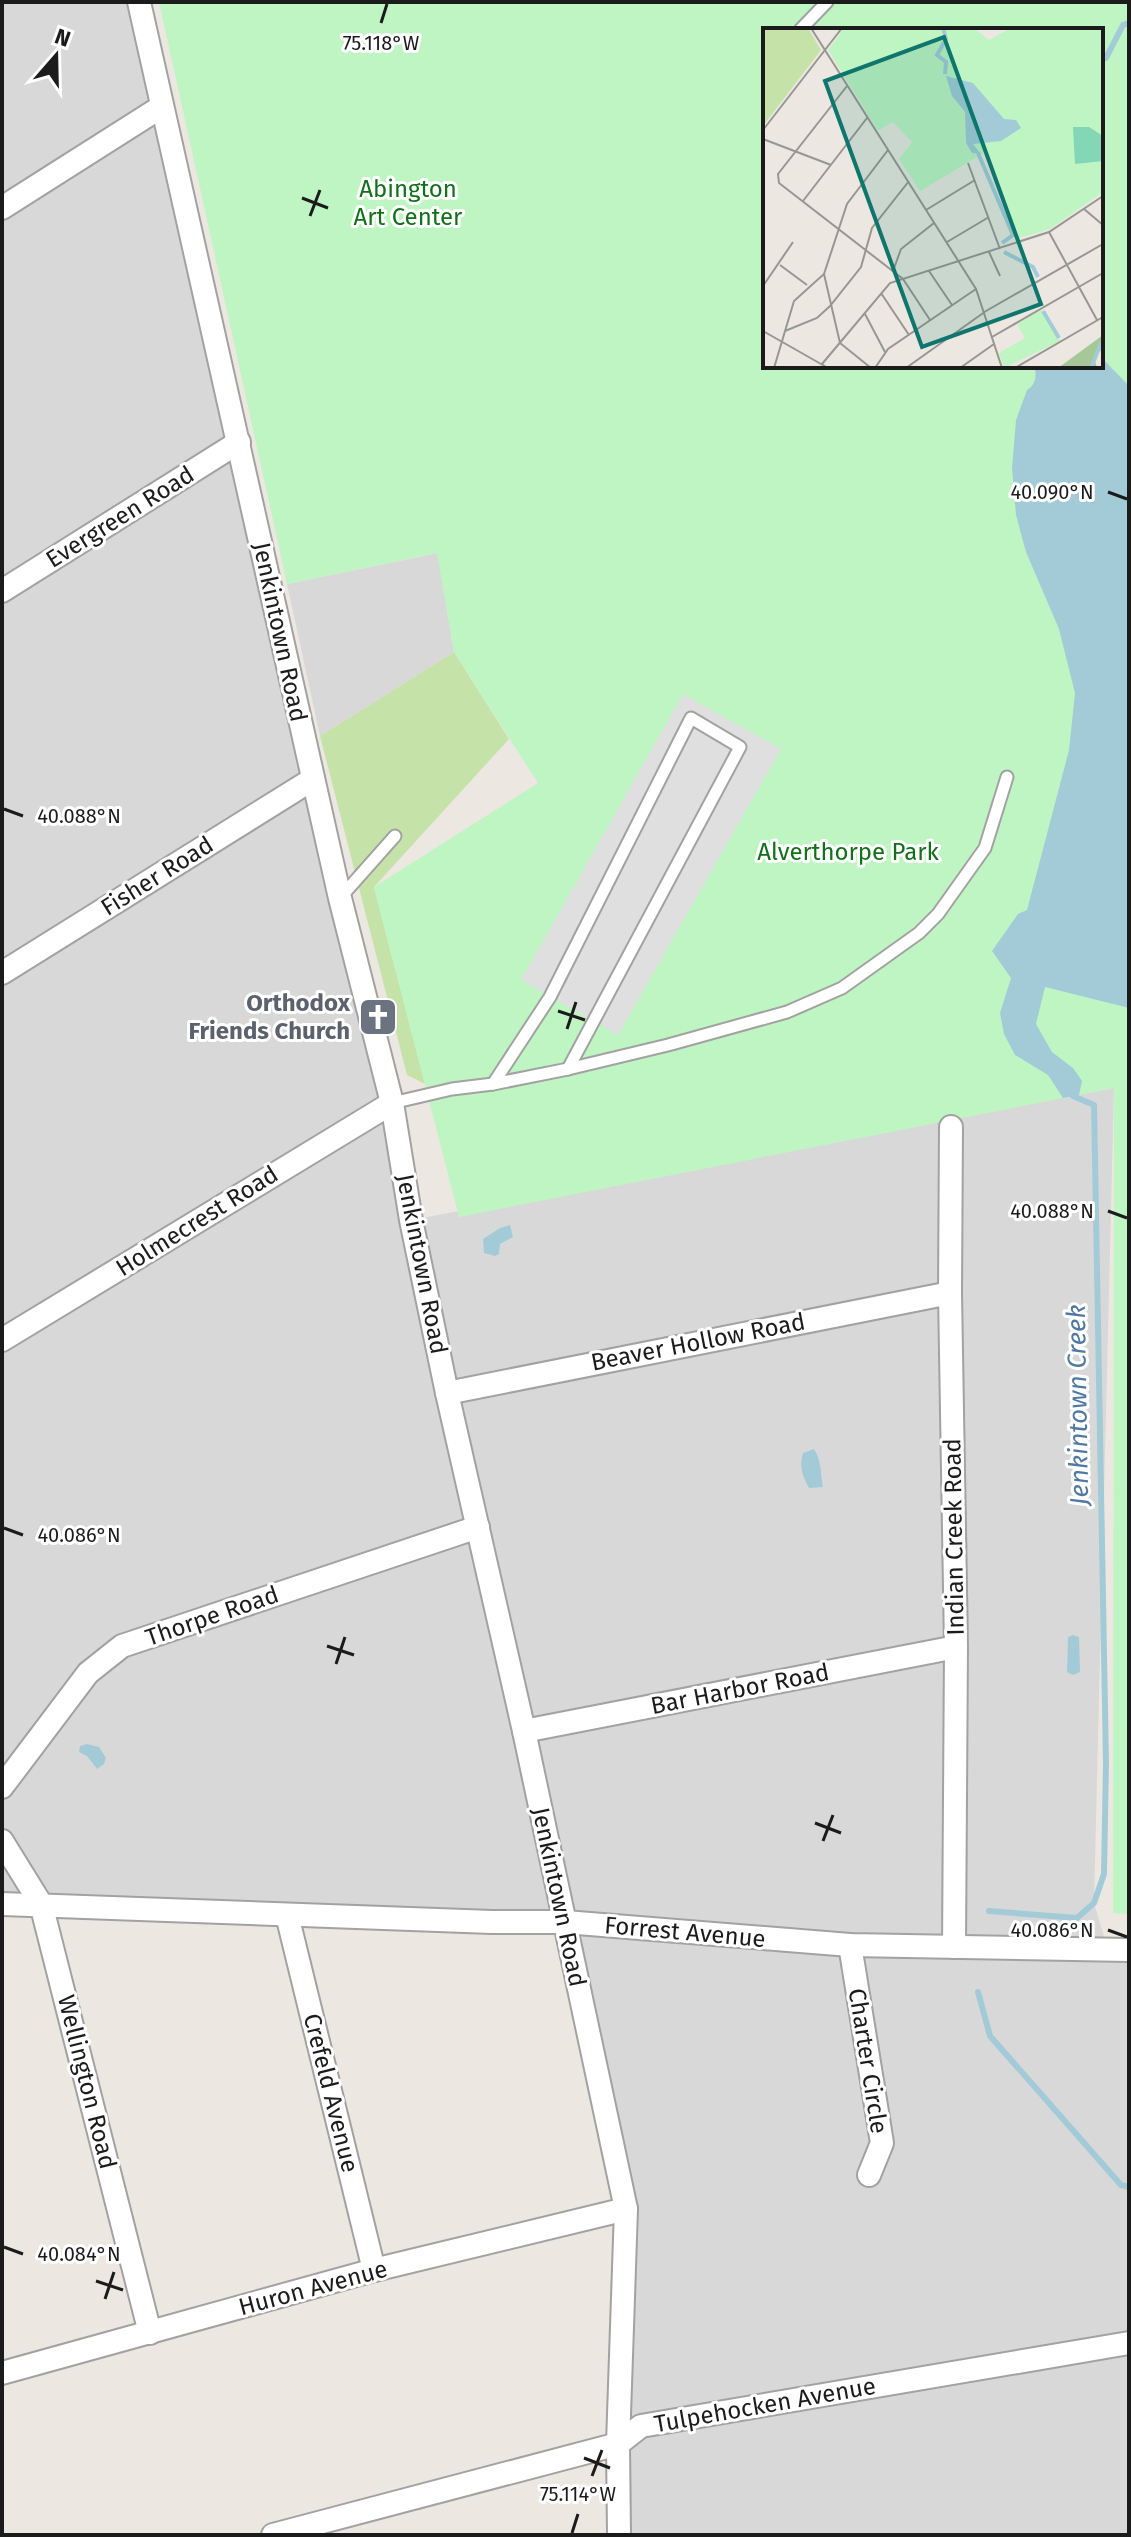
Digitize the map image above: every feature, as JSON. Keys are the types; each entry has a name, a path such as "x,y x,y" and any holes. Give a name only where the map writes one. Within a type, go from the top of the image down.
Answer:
{"street":[{"name":"Jenkintown Road","path":"139,2 340,898 392,1103 411,1220 447,1393 524,1731 626,2209 618,2444 619,2535"},
{"path":"2,208 161,107"},
{"name":"Evergreen Road","path":"2,591 239,442"},
{"name":"Fisher Road","path":"2,973 313,779"},
{"name":"Holmecrest Road","path":"2,1340 392,1103"},
{"name":"Indian Creek Road","path":"951,1127 950,1293 956,1647 954,1947"},
{"name":"Beaver Hollow Road","path":"447,1393 950,1293"},
{"name":"Thorpe Road","path":"2,1787 88,1673 122,1646 478,1527"},
{"name":"Bar Harbor Road","path":"524,1731 956,1647"},
{"name":"Wellington Road","path":"2,1841 41,1904 150,2333"},
{"name":"Forrest Avenue","path":"2,1904 565,1922 850,1945 1129,1950"},
{"name":"Crefeld Avenue","path":"287,1915 374,2270"},
{"name":"Charter Circle","path":"850,1945 882,2143 869,2175"},
{"name":"Huron Avenue","path":"2,2373 374,2270 626,2209"},
{"name":"Tulpehocken Avenue","path":"273,2535 618,2444 641,2426 1129,2343"}],"lane":[{"path":"802,28 827,2"},
{"path":"493,1084 550,997 691,718 740,747 568,1069"},
{"path":"392,1103 568,1069 668,1045 787,1012 842,988 919,933 938,914 985,848 1007,777"},
{"path":"340,898 395,836"}],"shaded area":[{"path":"2,2 142,2 411,1220 1114,1088 1094,1903 1108,1950 1129,1950 1129,2535 619,2535 626,2209 566,1929 2,1907"},
{"path":"438,553 454,652 320,736 287,584"},
{"path":"683,694 781,749 618,1035 521,980"}],"green space":[{"name":"Alverthorpe Park","path":"159,2 1129,2 1129,1914 1113,1913 1114,1088 459,1217 374,887 538,783 454,652 437,553 287,584"},
{"path":"454,652 509,739 374,887 425,1084 407,1075 320,736"}],"water":[{"path":"1103,359 1129,386 1129,1008 1045,987 1036,1024 1052,1052 1073,1068 1082,1081 1079,1095 1063,1098 1048,1075 1015,1055 1004,1034 1000,1013 1011,978 992,951 1018,914 1027,910 1069,750 1075,693 1059,629 1026,552 1016,515 1012,468 1016,420 1027,390 1035,380 1034,368 1103,368"},
{"path":"510,1225 513,1237 500,1244 499,1254 484,1253 483,1239"},
{"path":"814,1449 820,1463 823,1487 809,1488 802,1470 802,1458 803,1453"},
{"path":"1068,1637 1079,1637 1080,1672 1073,1675 1067,1672"},
{"path":"80,1746 99,1747 106,1758 97,1769 87,1756 79,1752"}],"waterway":[{"name":"Jenkintown Creek","path":"1103,59 1123,25 1129,23"},
{"name":"Jenkintown Creek","path":"989,1911 1077,1918 1094,1903 1104,1874 1106,1763 1094,1105 1073,1096 1069,1089"},
{"name":"Jenkintown Creek","path":"978,1992 990,2036 1121,2185 1129,2187"}],"place":[{"name":"Orthodox Friends Church","path":"378,1017"}],"park label":[{"name":"Abington Art Center","path":"408,203"}]}
